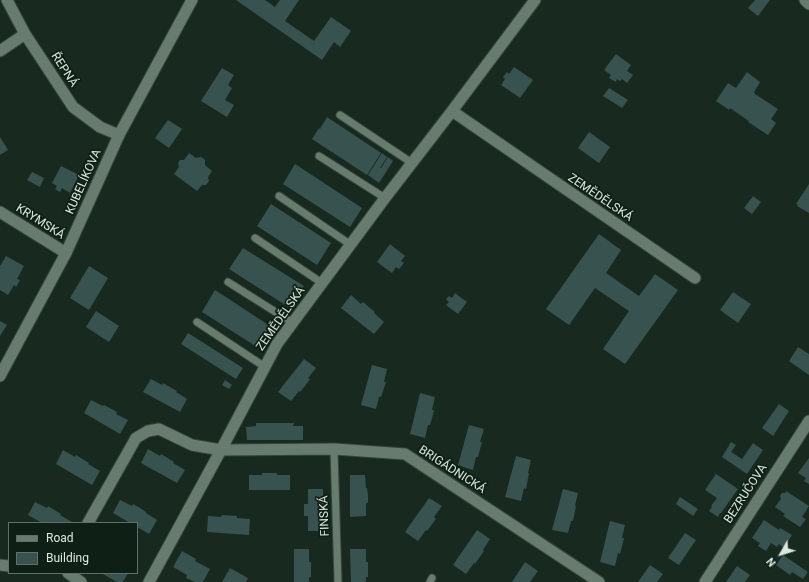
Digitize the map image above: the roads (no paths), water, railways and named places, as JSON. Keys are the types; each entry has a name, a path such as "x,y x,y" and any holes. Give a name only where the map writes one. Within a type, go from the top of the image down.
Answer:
{"street":[{"name":"ŘEPNÁ","path":"7,0 25,34 73,107 100,127 119,135"},
{"name":"KUBELÍKOVA","path":"0,376 66,253 119,135 192,0"},
{"name":"ZEMĚDĚLSKÁ","path":"149,582 277,344 535,0"},
{"path":"805,0 809,4"},
{"path":"0,51 25,34"},
{"name":"ZEMĚDĚLSKÁ","path":"452,111 695,278"},
{"name":"KRYMSKÁ","path":"0,212 66,253"},
{"name":"BEZRUČOVA","path":"705,582 809,421"},
{"name":"BRIGÁDNICKÁ","path":"89,522 136,438 148,431 159,429 192,445 221,450 334,449 405,454 599,582"},
{"path":"69,574 81,582"}],"lane":[{"path":"340,115 412,163"},
{"path":"319,156 386,198"},
{"path":"279,196 351,245"},
{"path":"254,238 322,283"},
{"path":"228,282 293,323"},
{"path":"197,322 265,367"},
{"name":"FINSKÁ","path":"334,449 338,582"}]}
